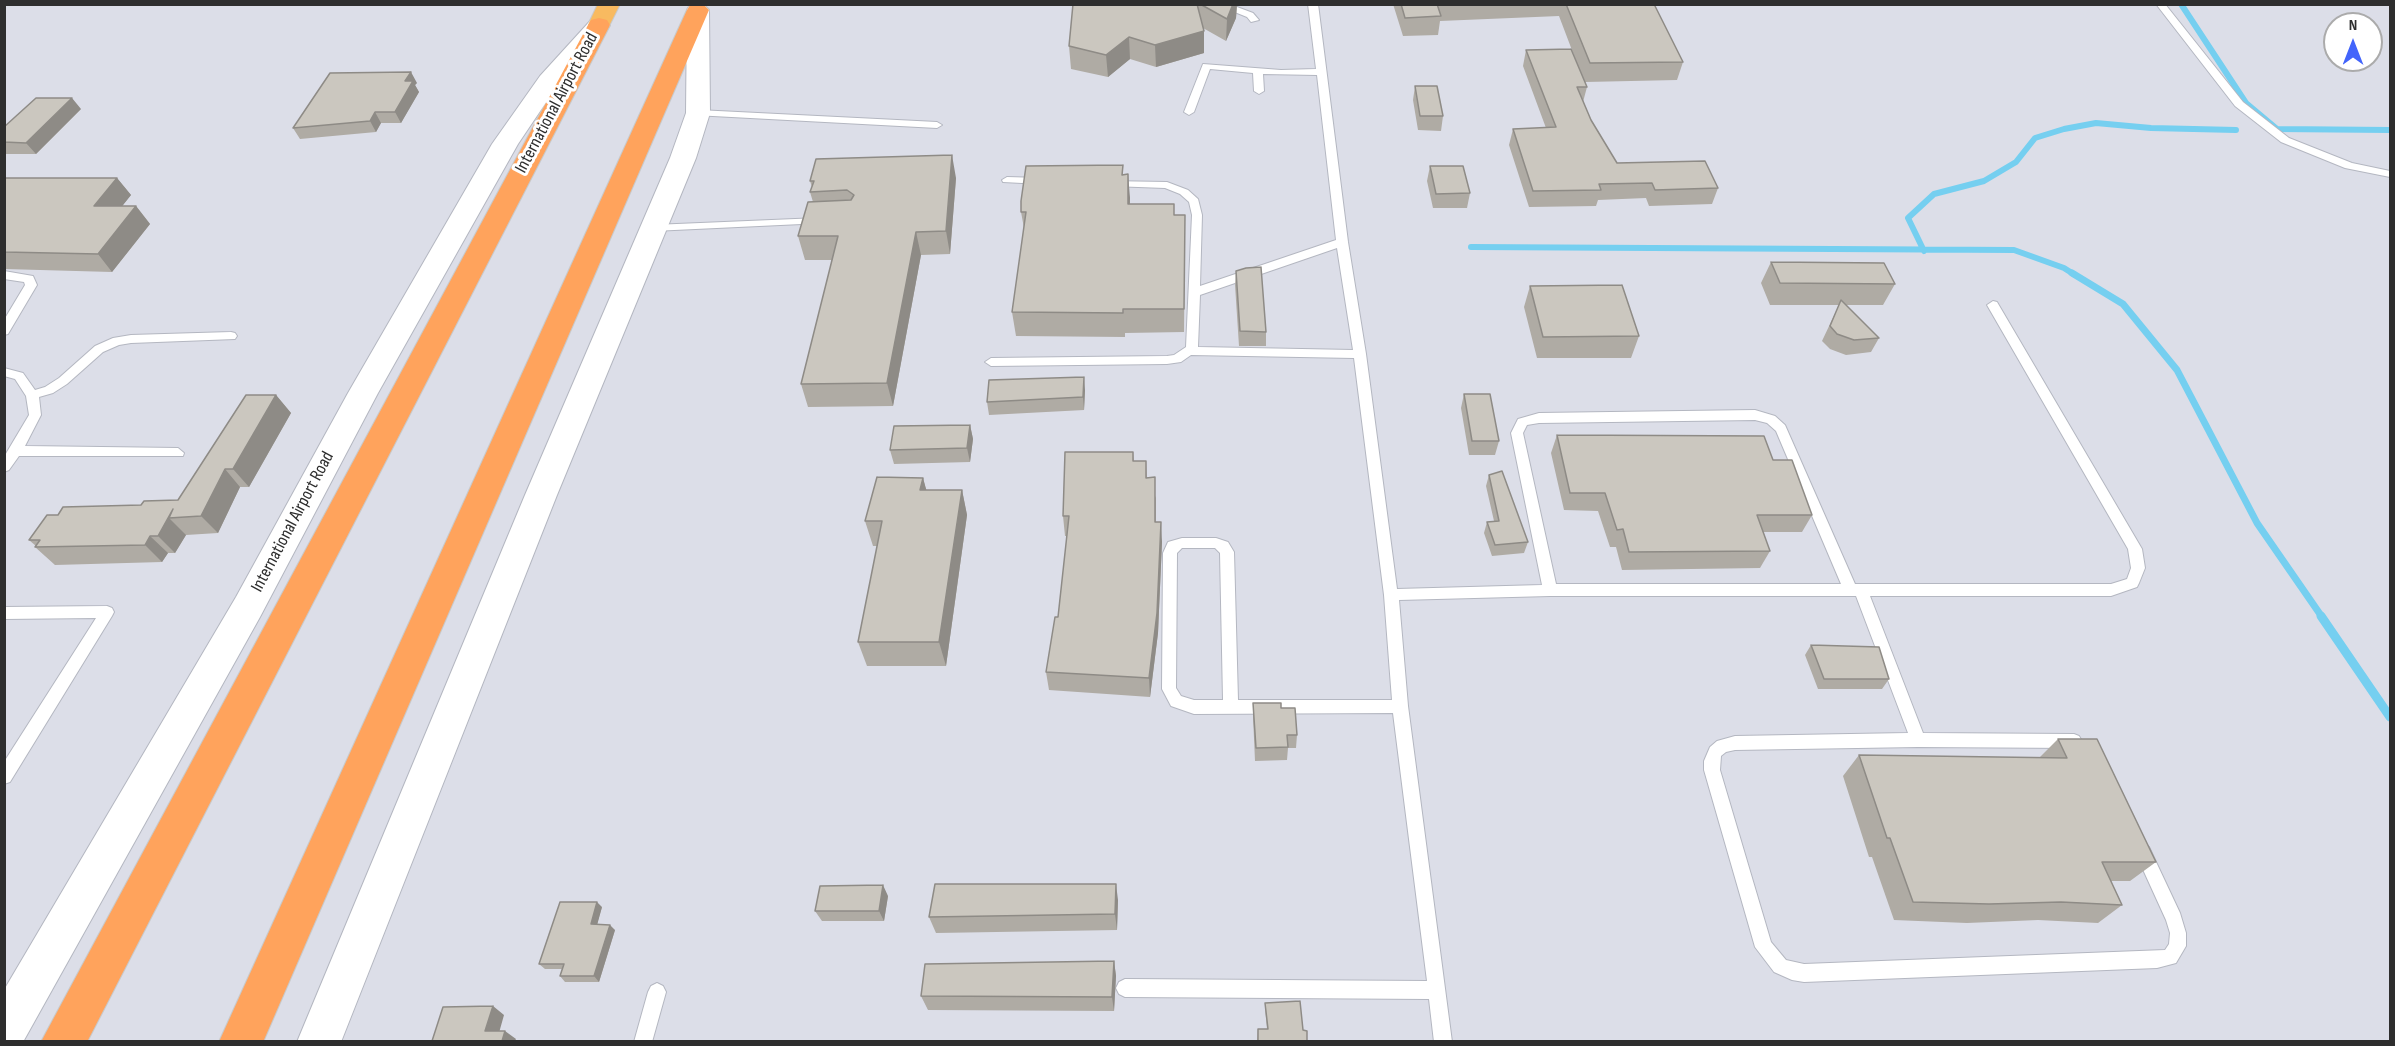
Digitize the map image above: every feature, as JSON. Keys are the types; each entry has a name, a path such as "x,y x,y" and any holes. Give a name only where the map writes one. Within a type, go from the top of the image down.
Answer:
{"highway":[{"path":"241,1041 699,7"},
{"name":"International Airport Road","path":"63,1041 604,15"}],"main road":[{"path":"319,1041 536,506 683,158 698,113 699,7"},
{"name":"International Airport Road","path":"4,1032 248,607 363,393 505,144 548,81 604,15"}],"lane":[{"path":"1219,4 1250,15 1254,20"},
{"path":"1313,4 1342,242 1360,354 1391,595 1400,706 1443,1041"},
{"path":"2160,4 2240,104 2285,140 2349,166 2391,174"},
{"path":"1190,112 1206,66 1281,73 1322,72"},
{"path":"1258,70 1259,91"},
{"path":"698,113 937,125"},
{"path":"1007,180 1052,181"},
{"path":"1098,182 1167,185 1184,192 1194,201 1197,215 1192,351"},
{"path":"653,228 830,220"},
{"path":"1193,293 1342,242"},
{"path":"4,275 29,279 31,285 4,331"},
{"path":"1391,595 1550,590 2111,590 2132,583 2138,568 2135,549 1993,305"},
{"path":"32,395 49,390 63,381 99,349 117,341 231,336"},
{"path":"991,362 1167,360 1177,359 1189,350 1360,354"},
{"path":"4,372 19,376 32,395 35,416 16,451 4,466"},
{"path":"1550,590 1517,433 1522,422 1539,418 1755,415 1771,419 1780,428 1856,590 1918,740"},
{"path":"16,451 178,453"},
{"path":"1232,707 1227,552 1223,546 1216,543 1182,543 1173,546 1170,553 1169,689 1176,701 1194,707 1232,707 1400,706"},
{"path":"4,613 108,612 4,777"},
{"path":"2090,750 2074,741 2061,740 1735,743 1722,747 1715,752 1712,770 1764,947 1780,966 1804,973 2157,960 2170,957 2177,946 2178,933 2174,919 2136,836"},
{"path":"1125,988 1436,990"},
{"path":"643,1041 657,992"}],"shaded area":[{"path":"5,5 2390,5 2390,1041 5,1041"}],"building":[{"path":"1073,4 1197,4 1204,31 1155,45 1129,37 1106,55 1069,46"},
{"path":"1200,4 1233,4 1227,19"},
{"path":"1401,4 1437,4 1441,16 1405,18"},
{"path":"1566,4 1654,4 1683,62 1590,63"},
{"path":"1571,49 1587,87 1577,87 1591,120 1617,163 1705,161 1718,188 1655,190 1652,183 1599,184 1601,190 1533,191 1513,129 1556,127 1526,50"},
{"path":"411,72 405,81 413,81 395,112 375,112 370,121 293,128 330,73"},
{"path":"1415,86 1437,86 1443,116 1420,116"},
{"path":"36,98 72,98 26,143 4,142 4,127"},
{"path":"952,155 946,231 916,232 887,383 801,384 838,236 798,236 808,202 851,200 854,195 847,190 810,192 814,181 810,181 816,159"},
{"path":"1123,165 1122,175 1128,174 1128,204 1174,204 1174,215 1185,215 1184,309 1123,309 1123,313 1012,312 1026,212 1021,212 1021,201 1026,166"},
{"path":"1430,166 1463,166 1470,193 1436,194"},
{"path":"4,178 117,178 94,206 136,206 98,254 4,252"},
{"path":"1771,262 1884,263 1895,284 1780,283"},
{"path":"1261,267 1266,332 1240,331 1236,271"},
{"path":"1622,285 1639,336 1543,337 1530,286"},
{"path":"1841,300 1879,338 1854,340 1837,334 1830,326"},
{"path":"1084,377 1083,397 987,402 989,380"},
{"path":"1464,394 1490,394 1499,441 1472,441"},
{"path":"246,395 276,395 233,469 225,469 201,516 169,518 173,509 158,536 150,536 145,545 35,547 40,540 29,540 47,515 58,515 63,507 141,505 144,501 178,500"},
{"path":"970,425 967,448 890,450 894,426"},
{"path":"1557,435 1764,436 1773,460 1792,460 1812,515 1757,515 1770,551 1629,552 1623,529 1617,530 1605,493 1570,493"},
{"path":"1065,452 1133,452 1133,461 1146,461 1146,478 1155,477 1155,522 1161,522 1157,613 1149,678 1046,672 1055,617 1058,617 1069,516 1063,516"},
{"path":"1502,471 1528,542 1495,545 1487,522 1499,521 1489,475"},
{"path":"877,477 923,478 920,490 962,490 939,642 858,642 882,521 865,521"},
{"path":"1811,645 1879,647 1889,679 1824,679"},
{"path":"1253,703 1281,703 1281,708 1295,708 1297,735 1287,735 1288,747 1256,748"},
{"path":"2058,739 2097,739 2156,862 2102,862 2122,905 2061,902 1989,904 1913,902 1890,838 1887,838 1859,755 2067,758"},
{"path":"935,884 1116,884 1115,914 929,917"},
{"path":"883,885 879,911 815,911 820,886"},
{"path":"560,902 597,902 591,924 610,925 594,976 560,976 564,964 539,964"},
{"path":"1114,961 1112,997 921,996 925,964"},
{"path":"1300,1001 1303,1030 1307,1031 1307,1041 1258,1041 1258,1029 1268,1029 1265,1003"},
{"path":"493,1006 485,1031 505,1031 502,1041 432,1041 443,1007"}],"waterway":[{"path":"2181,4 2246,103 2277,129 2390,130"},
{"path":"1923,249 1908,218 1934,194 1984,181 2016,162 2035,138 2064,129 2096,123 2151,128 2236,130"},
{"path":"1471,247 1923,249"},
{"path":"1923,249 2014,250 2064,268 2075,275"},
{"path":"2072,273 2123,304 2177,370 2257,523 2322,617"},
{"path":"2321,616 2390,717"}]}
